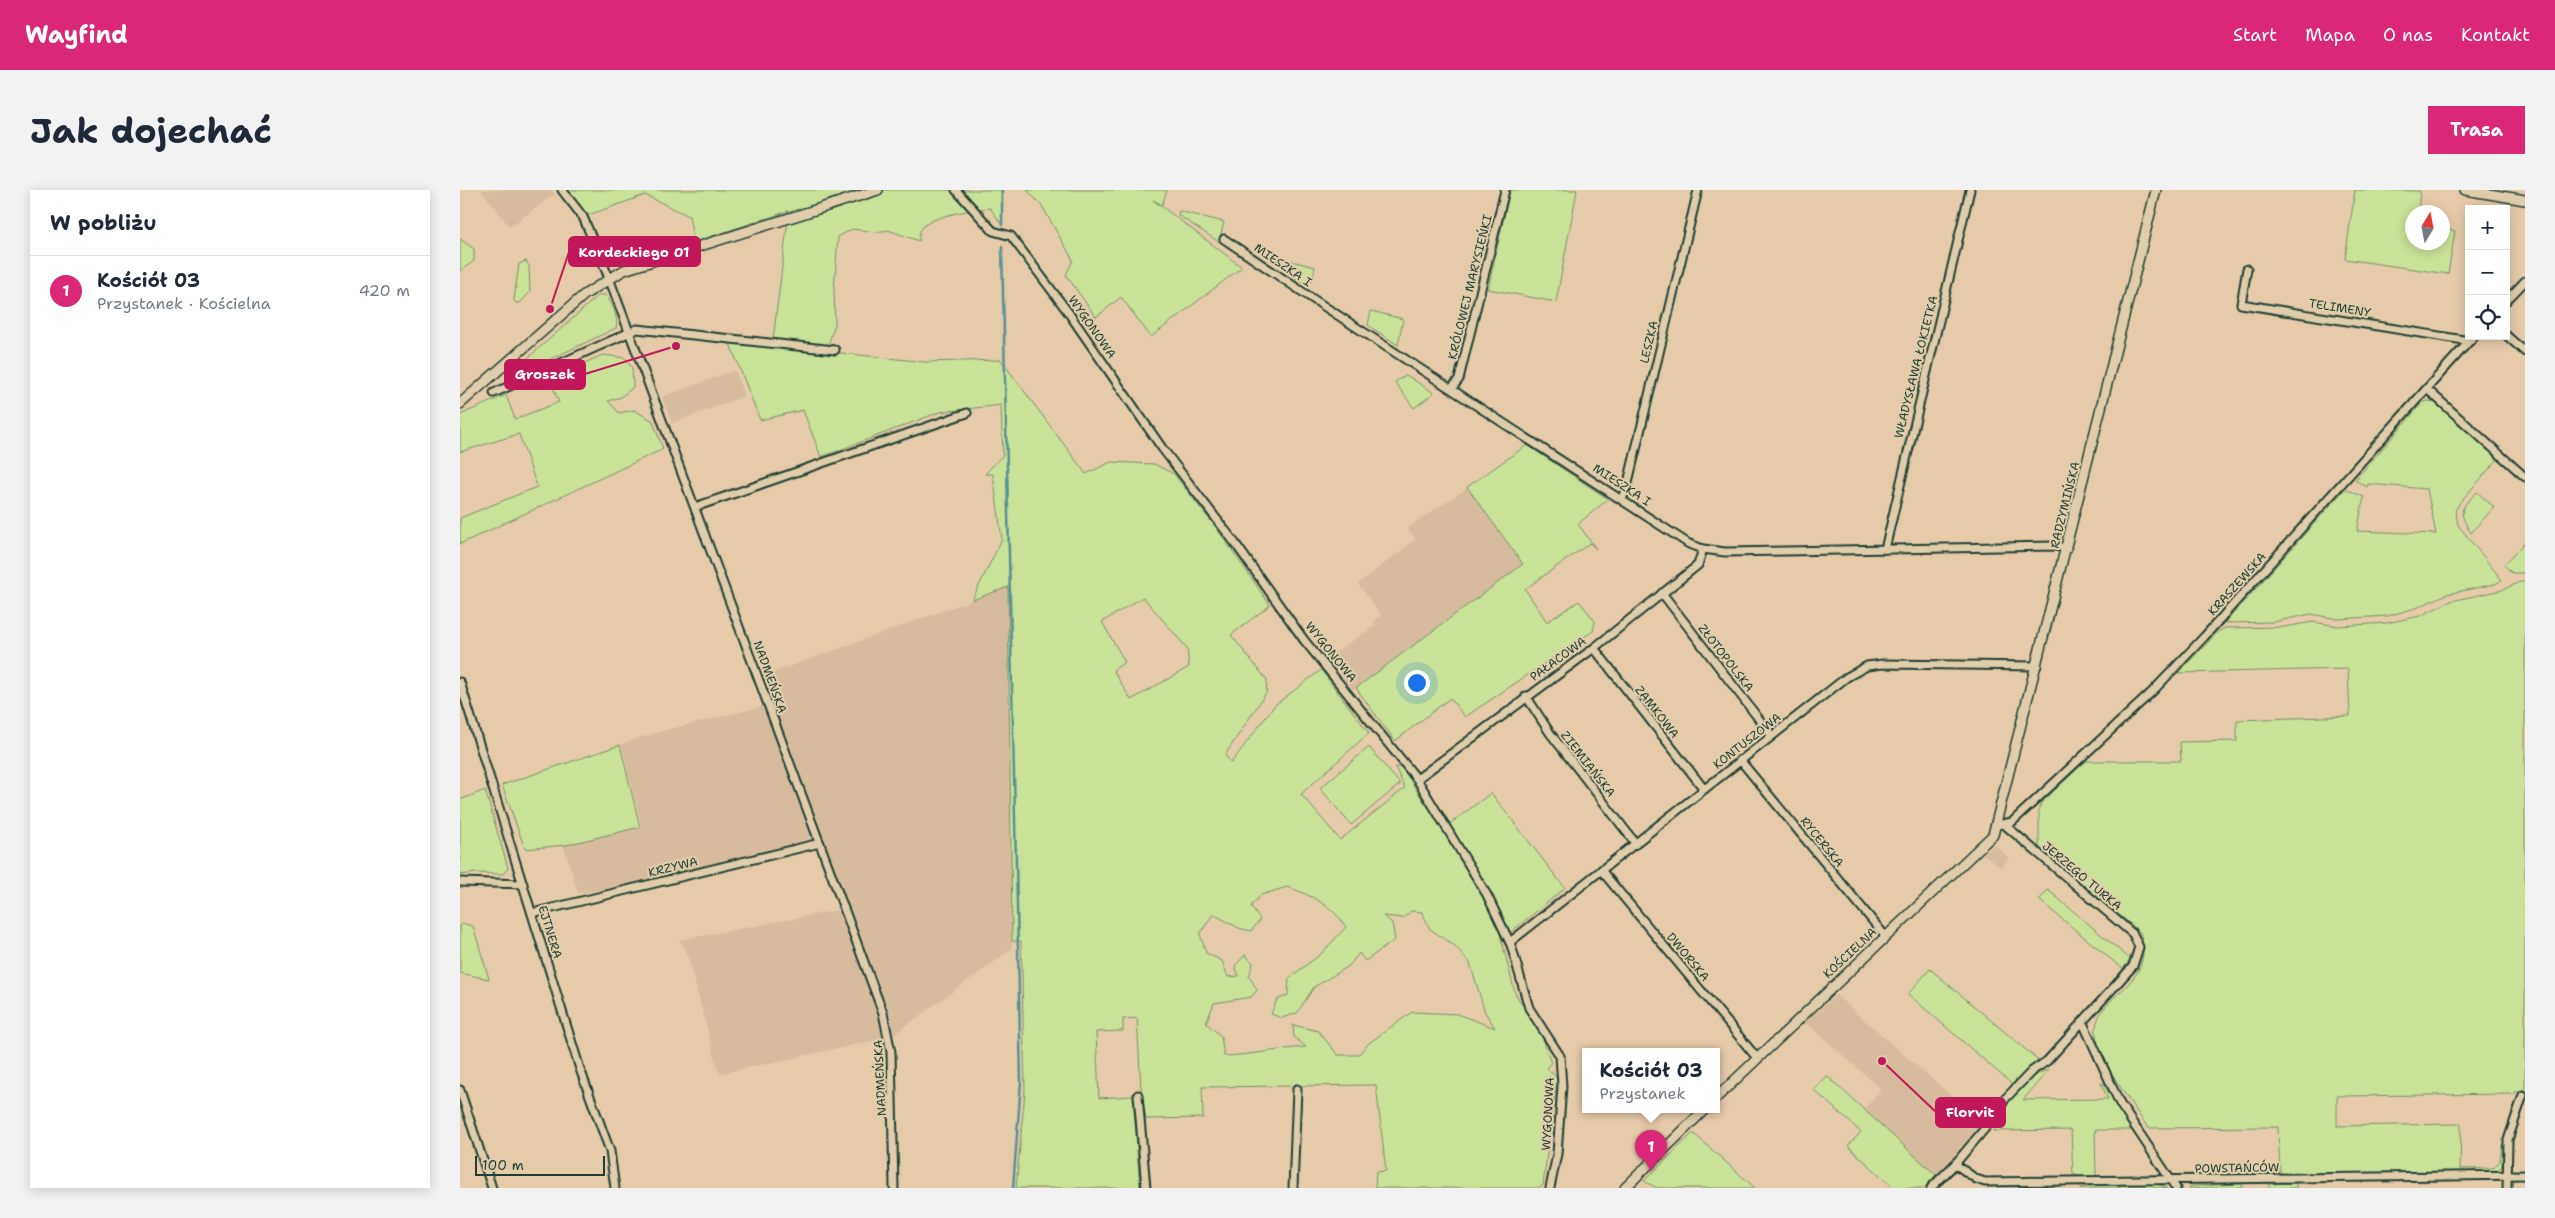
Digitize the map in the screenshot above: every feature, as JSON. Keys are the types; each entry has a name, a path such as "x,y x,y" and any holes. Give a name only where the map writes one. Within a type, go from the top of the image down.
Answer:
{"street":[{"name":"NADMEŃSKA","path":"562,190 583,217 609,278 888,1027 891,1052 894,1188"},
{"path":"460,404 584,295 609,278 647,261 878,190"},
{"name":"WYGONOWA","path":"956,190 993,231 1011,236 1068,312 1162,448 1235,542 1304,640 1417,779 1487,895 1510,942 1529,1008 1560,1056 1562,1086 1557,1154 1550,1188"},
{"name":"KRÓLOWEJ MARYSIEŃKI","path":"1452,388 1459,380 1505,190"},
{"name":"LESZKA","path":"1622,499 1626,491 1698,190"},
{"name":"WŁADYSŁAWA ŁOKIETKA","path":"1885,550 1970,190"},
{"name":"RADZYMIŃSKA","path":"2001,825 2037,666 2156,190"},
{"path":"2465,190 2525,200"},
{"name":"MIESZKA I","path":"1224,239 1690,544 1703,549 1725,552 2058,546 2067,548"},
{"name":"TELIMENY","path":"2247,269 2242,304 2465,337"},
{"path":"2510,297 2525,281"},
{"path":"494,393 637,329 835,350"},
{"path":"2510,339 2525,352"},
{"name":"KRASZEWSKA","path":"2001,825 2012,822 2152,691 2428,390 2470,340"},
{"path":"2428,390 2525,477"},
{"path":"695,507 966,413"},
{"name":"PAŁACOWA","path":"1417,779 1526,696 1594,648 1698,565 1703,549"},
{"name":"ZŁOTOPOLSKA","path":"1662,593 1772,736"},
{"name":"ZAMKOWA","path":"1594,648 1704,789"},
{"name":"KONTUSZOWA","path":"1510,942 1847,677 1867,666 1906,663 2037,666"},
{"name":"EJTNERA","path":"460,682 580,1069 610,1151 615,1188"},
{"name":"ZIEMIAŃSKA","path":"1526,696 1550,734 1636,844"},
{"name":"RYCERSKA","path":"1740,760 1886,937"},
{"name":"KOŚCIELNA","path":"1720,1094 1987,842 2001,825"},
{"name":"JERZEGO TURKA","path":"2001,825 2133,934 2139,947 2137,958 2128,974 2097,1005 2083,1023"},
{"name":"KRZYWA","path":"532,913 820,843"},
{"name":"DWORSKA","path":"1601,870 1757,1058"},
{"path":"460,882 523,884"},
{"path":"1931,1188 1955,1164 1997,1114 2005,1099 2032,1071 2047,1061 2083,1023 2120,1104 2176,1188"},
{"path":"1293,1188 1297,1089"},
{"path":"460,1090 492,1188"},
{"path":"1138,1095 1146,1188"},
{"path":"2507,1188 2508,1140 2523,1096"},
{"path":"1625,1188 1701,1113"},
{"name":"POWSTAŃCÓW","path":"1955,1164 1976,1179 1985,1182 2525,1175"}],"shaded area":[{"path":"481,190 551,190 554,194 510,227"},
{"path":"735,370 745,396 672,423 662,397"},
{"path":"1467,488 1524,564 1353,690 1327,658 1376,625 1373,621 1381,615 1358,584 1416,539 1407,528"},
{"path":"1008,587 1012,949 890,1037 719,1074 686,950 679,940 845,909 819,841 655,883 578,893 563,844 642,827 621,744 662,731 768,705 758,678"},
{"path":"1994,845 2009,858 2001,868 1984,854"},
{"path":"1836,995 1982,1123 1936,1175 1864,1109 1881,1089 1805,1022"}],"green space":[{"path":"562,190 1001,190 1002,225 990,208 965,211 936,219 922,229 919,233 919,241 888,230 876,232 852,229 838,237 834,290 835,324 828,345 773,340 789,211 694,242 689,216 645,195 583,217"},
{"path":"1027,190 1167,190 1162,205 1153,200 1242,267 1151,337 1121,297 1096,317 1066,275 1073,260 1042,206"},
{"path":"1510,190 1577,190 1556,302 1488,289"},
{"path":"2355,190 2420,191 2419,205 2405,205 2405,250 2450,250 2450,230 2455,231 2448,274 2345,259"},
{"path":"1179,211 1224,222 1219,242 1178,215"},
{"path":"460,239 474,249 474,261 460,271"},
{"path":"1287,260 1315,267 1312,281 1304,284 1289,274"},
{"path":"526,261 529,266 530,292 520,303 516,303 514,300 519,264"},
{"path":"599,295 605,295 608,298 616,315 616,328 515,376 511,373"},
{"path":"1371,311 1403,319 1398,345 1368,325"},
{"path":"729,341 925,362 1001,360 1086,474 1111,462 1154,464 1174,474 1220,533 1270,605 1231,635 1267,680 1266,693 1225,755 1231,763 1275,705 1321,670 1369,733 1301,794 1340,840 1405,788 1395,767 1402,767 1424,802 1451,823 1491,793 1565,888 1511,932 1500,934 1515,993 1543,1038 1551,1064 1547,1068 1557,1078 1543,1185 1538,1188 1375,1188 1376,1172 1386,1171 1376,1085 1202,1087 1203,1118 1146,1119 1141,1088 1137,1018 1123,1019 1123,1031 1096,1032 1099,1098 1133,1096 1140,1188 1016,1188 1025,1091 1021,941 1012,941 1008,587 972,600 1002,539 993,474 985,474 1003,455 1001,405 940,412 821,457 803,410 760,420","holes":["1143,597 1187,648 1189,667 1131,700 1113,670 1125,662 1102,622","1287,887 1304,893 1328,907 1346,927 1321,954 1289,978 1288,995 1277,1000 1271,1014 1282,1018 1297,1013 1314,987 1349,966 1359,953 1365,961 1395,940 1392,923 1383,916 1403,918 1411,911 1422,912 1430,929 1455,946 1470,963 1485,1012 1495,1028 1457,1014 1412,1012 1369,1043 1358,1055 1338,1055 1318,1031 1293,1025 1294,1037 1306,1047 1224,1056 1221,1036 1206,1023 1214,1003 1251,997 1257,990 1249,976 1253,963 1245,955 1235,966 1239,976 1228,977 1222,961 1206,953 1200,934 1213,914 1239,928 1251,931 1260,920 1251,906 1261,895"]},
{"path":"603,355 625,358 632,368 633,387 621,397 608,401 619,413 634,410 653,421 663,449 460,544 460,518 537,487 519,434 460,452 460,415 506,395 515,419 559,402 549,378"},
{"path":"1406,375 1434,393 1414,408 1395,382"},
{"path":"2423,402 2436,403 2498,459 2460,502 2455,511 2458,525 2502,580 2495,584 2447,594 2416,608 2387,616 2338,619 2311,614 2273,622 2225,623 2345,489 2364,497 2357,531 2436,534 2427,489 2368,484 2367,487 2355,480"},
{"path":"1527,445 1608,499 1578,524 1596,549 1590,543 1525,589 1547,622 1579,601 1595,621 1593,631 1465,717 1450,698 1395,741 1356,688 1523,564 1467,487"},
{"path":"2477,492 2494,507 2471,533 2464,520 2462,511"},
{"path":"2525,542 2525,573 2512,573 2504,565"},
{"path":"2520,582 2525,582 2525,1090 2516,1091 2515,1094 2337,1096 2337,1126 2461,1124 2460,1169 2493,1168 2500,1161 2502,1145 2504,1146 2502,1166 2496,1171 2462,1173 2284,1176 2280,1172 2278,1127 2148,1128 2110,1070 2098,1045 2096,1034 2098,1020 2104,1008 2133,978 2140,966 2143,951 2140,932 2039,848 2039,808 2042,802 2086,761 2181,761 2180,742 2237,741 2237,720 2350,716 2348,669 2178,673 2219,631 2225,628 2284,627 2313,622 2338,626 2387,623 2420,616 2451,601 2502,590"},
{"path":"620,745 640,827 566,845 525,849 502,785"},
{"path":"1369,747 1400,784 1351,825 1320,788"},
{"path":"485,790 508,868 503,874 475,873 460,875 460,800"},
{"path":"2048,890 2130,959 2123,969 2039,900"},
{"path":"460,925 473,926 489,979 460,973"},
{"path":"1930,969 2038,1060 2013,1085 1908,994"},
{"path":"2049,1069 2023,1100 2108,1099 2101,1083 2103,1083 2131,1130 2095,1130 2096,1177 2081,1177 2073,1174 2071,1130 1994,1131 2008,1102 2034,1076"},
{"path":"1827,1076 1936,1175 1924,1188 1894,1188 1848,1146 1861,1132 1814,1090"},
{"path":"1693,1133 1755,1188 1657,1188 1644,1181"},
{"path":"2155,1183 2167,1188 2080,1188 2090,1185"},
{"path":"2296,1183 2296,1188 2269,1188 2269,1184"},
{"path":"2242,1184 2242,1188 2189,1188 2191,1186"}],"waterway":[{"path":"1002,190 1002,225"},
{"path":"1002,247 1021,1082 1013,1188"}],"place":[{"name":"Kordeckiego 01","path":"550,309"},
{"name":"Groszek","path":"676,346"},
{"name":"Florvit","path":"1882,1061"},
{"name":"Kościół 03","path":"1651,1171"}]}
